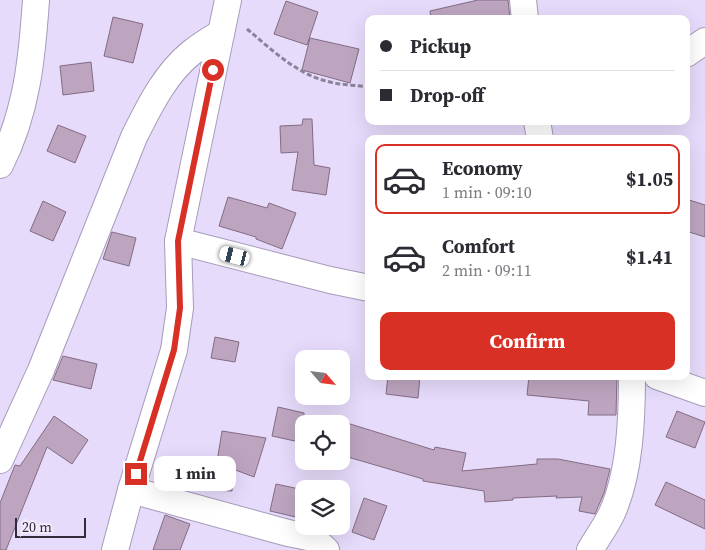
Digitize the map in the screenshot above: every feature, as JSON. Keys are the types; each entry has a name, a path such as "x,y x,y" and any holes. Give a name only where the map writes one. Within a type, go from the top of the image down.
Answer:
{"street":[{"path":"0,165 14,133 24,102 36,0"},
{"path":"523,0 525,15"},
{"path":"115,550 174,350 180,308 178,241 224,15"},
{"path":"0,460 41,370 134,137 150,105 175,69 224,15"},
{"path":"690,51 705,41"},
{"path":"178,241 365,287"},
{"path":"590,550 612,513 621,484 632,412 632,380"},
{"path":"668,380 705,393"},
{"path":"132,490 313,538 326,550"}],"path":[{"path":"224,15 297,68 325,81 365,86"}],"building":[{"path":"478,0 508,0 510,15 430,15 430,11"},
{"path":"286,1 318,12 307,45 274,34"},
{"path":"113,17 143,24 133,63 104,56"},
{"path":"310,38 359,49 350,83 302,70"},
{"path":"91,62 94,91 63,95 60,66"},
{"path":"303,119 312,119 314,165 330,168 326,195 292,190 298,152 281,153 280,126 302,125"},
{"path":"58,125 86,136 75,163 47,151"},
{"path":"228,197 267,208 269,203 296,213 282,249 256,239 256,237 219,226"},
{"path":"690,200 705,205 705,237 690,232"},
{"path":"43,201 66,212 53,241 30,231"},
{"path":"112,232 136,238 129,266 103,259"},
{"path":"215,337 239,342 235,362 211,358"},
{"path":"63,356 97,364 91,389 53,380"},
{"path":"388,380 420,380 418,398 386,394"},
{"path":"529,380 617,380 616,415 588,415 589,401 527,395"},
{"path":"278,407 304,413 304,415 295,415 295,441 272,436"},
{"path":"677,411 705,422 695,448 666,437"},
{"path":"54,416 88,440 72,464 47,447 6,550 0,550 0,503 15,465 20,466"},
{"path":"350,424 434,450 435,447 466,453 462,471 537,464 537,459 558,459 610,469 604,493 595,514 579,511 582,497 513,498 513,500 485,502 484,491 423,481 423,479 350,458"},
{"path":"222,431 266,438 254,477 233,469 232,491 211,490 212,468 216,468"},
{"path":"666,482 705,500 705,529 655,505"},
{"path":"276,484 295,488 295,517 270,511"},
{"path":"364,498 387,506 374,540 352,532"},
{"path":"165,515 190,524 180,550 153,550"}],"route":[{"path":"136,474 174,350 180,308 178,241 213,70"}]}
